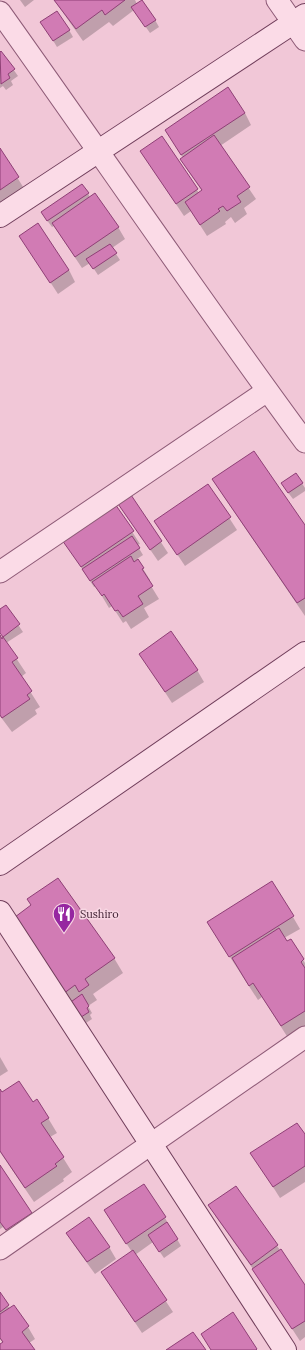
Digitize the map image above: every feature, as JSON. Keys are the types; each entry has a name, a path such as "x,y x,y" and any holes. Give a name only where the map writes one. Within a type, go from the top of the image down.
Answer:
{"street":[{"path":"0,216 99,151 301,26 277,0"},
{"path":"0,12 267,391 305,442"},
{"path":"0,572 267,391"},
{"path":"0,864 305,653"},
{"path":"0,912 284,1350"},
{"path":"0,1249 305,1037"}],"building":[{"path":"54,0 125,0 105,15 102,10 76,29"},
{"path":"142,0 156,20 145,27 131,7"},
{"path":"57,11 70,30 53,41 40,22"},
{"path":"1,51 15,69 8,74 10,78 1,84 0,52"},
{"path":"228,87 245,113 181,155 165,130"},
{"path":"214,135 250,187 237,196 241,202 227,211 223,206 218,209 220,211 200,225 185,202 202,190 180,159"},
{"path":"162,136 198,189 176,204 140,151"},
{"path":"0,148 19,177 0,190"},
{"path":"82,184 89,193 47,221 41,212"},
{"path":"95,193 119,227 75,257 52,223"},
{"path":"38,223 69,270 50,283 19,236"},
{"path":"110,244 117,253 93,269 86,259"},
{"path":"254,451 305,525 305,598 297,603 212,479"},
{"path":"296,473 303,483 288,493 281,483"},
{"path":"208,484 231,517 177,555 154,521"},
{"path":"129,492 162,541 150,550 116,501"},
{"path":"115,504 134,531 81,567 62,540"},
{"path":"132,536 140,548 90,581 82,569"},
{"path":"131,556 134,562 138,559 144,568 142,569 153,586 138,596 143,604 123,617 118,610 115,611 104,594 102,596 92,582"},
{"path":"6,605 20,624 3,637 0,633 0,609"},
{"path":"171,631 198,670 165,692 139,654"},
{"path":"0,635 18,658 12,662 32,691 27,695 30,699 2,718 0,715"},
{"path":"58,878 115,958 85,979 89,985 79,992 75,985 63,994 11,920 31,905 27,899"},
{"path":"272,881 294,916 229,957 207,922"},
{"path":"279,928 287,941 291,939 304,959 301,962 305,968 305,1011 281,1026 253,983 249,986 232,958"},
{"path":"82,994 89,1006 87,1008 89,1012 78,1019 68,1004"},
{"path":"19,1081 33,1102 37,1099 49,1118 41,1123 64,1157 55,1164 57,1166 25,1188 0,1151 0,1089 2,1092"},
{"path":"297,1123 305,1134 305,1166 273,1187 250,1153"},
{"path":"0,1165 32,1213 6,1230 0,1222"},
{"path":"144,1184 166,1217 126,1244 104,1210"},
{"path":"236,1186 278,1245 251,1265 208,1205"},
{"path":"89,1217 110,1247 87,1262 66,1233"},
{"path":"167,1222 178,1239 159,1252 148,1235"},
{"path":"281,1249 305,1285 305,1321 292,1329 252,1269"},
{"path":"133,1250 167,1300 135,1322 101,1272"},
{"path":"0,1292 9,1305 0,1312"},
{"path":"14,1305 29,1326 22,1332 35,1350 0,1350 0,1344 3,1342 0,1338 0,1314"},
{"path":"233,1312 257,1349 256,1350 211,1350 201,1334"},
{"path":"193,1332 206,1350 166,1350"}],"place":[{"name":"Sushiro","path":"64,934"}]}
